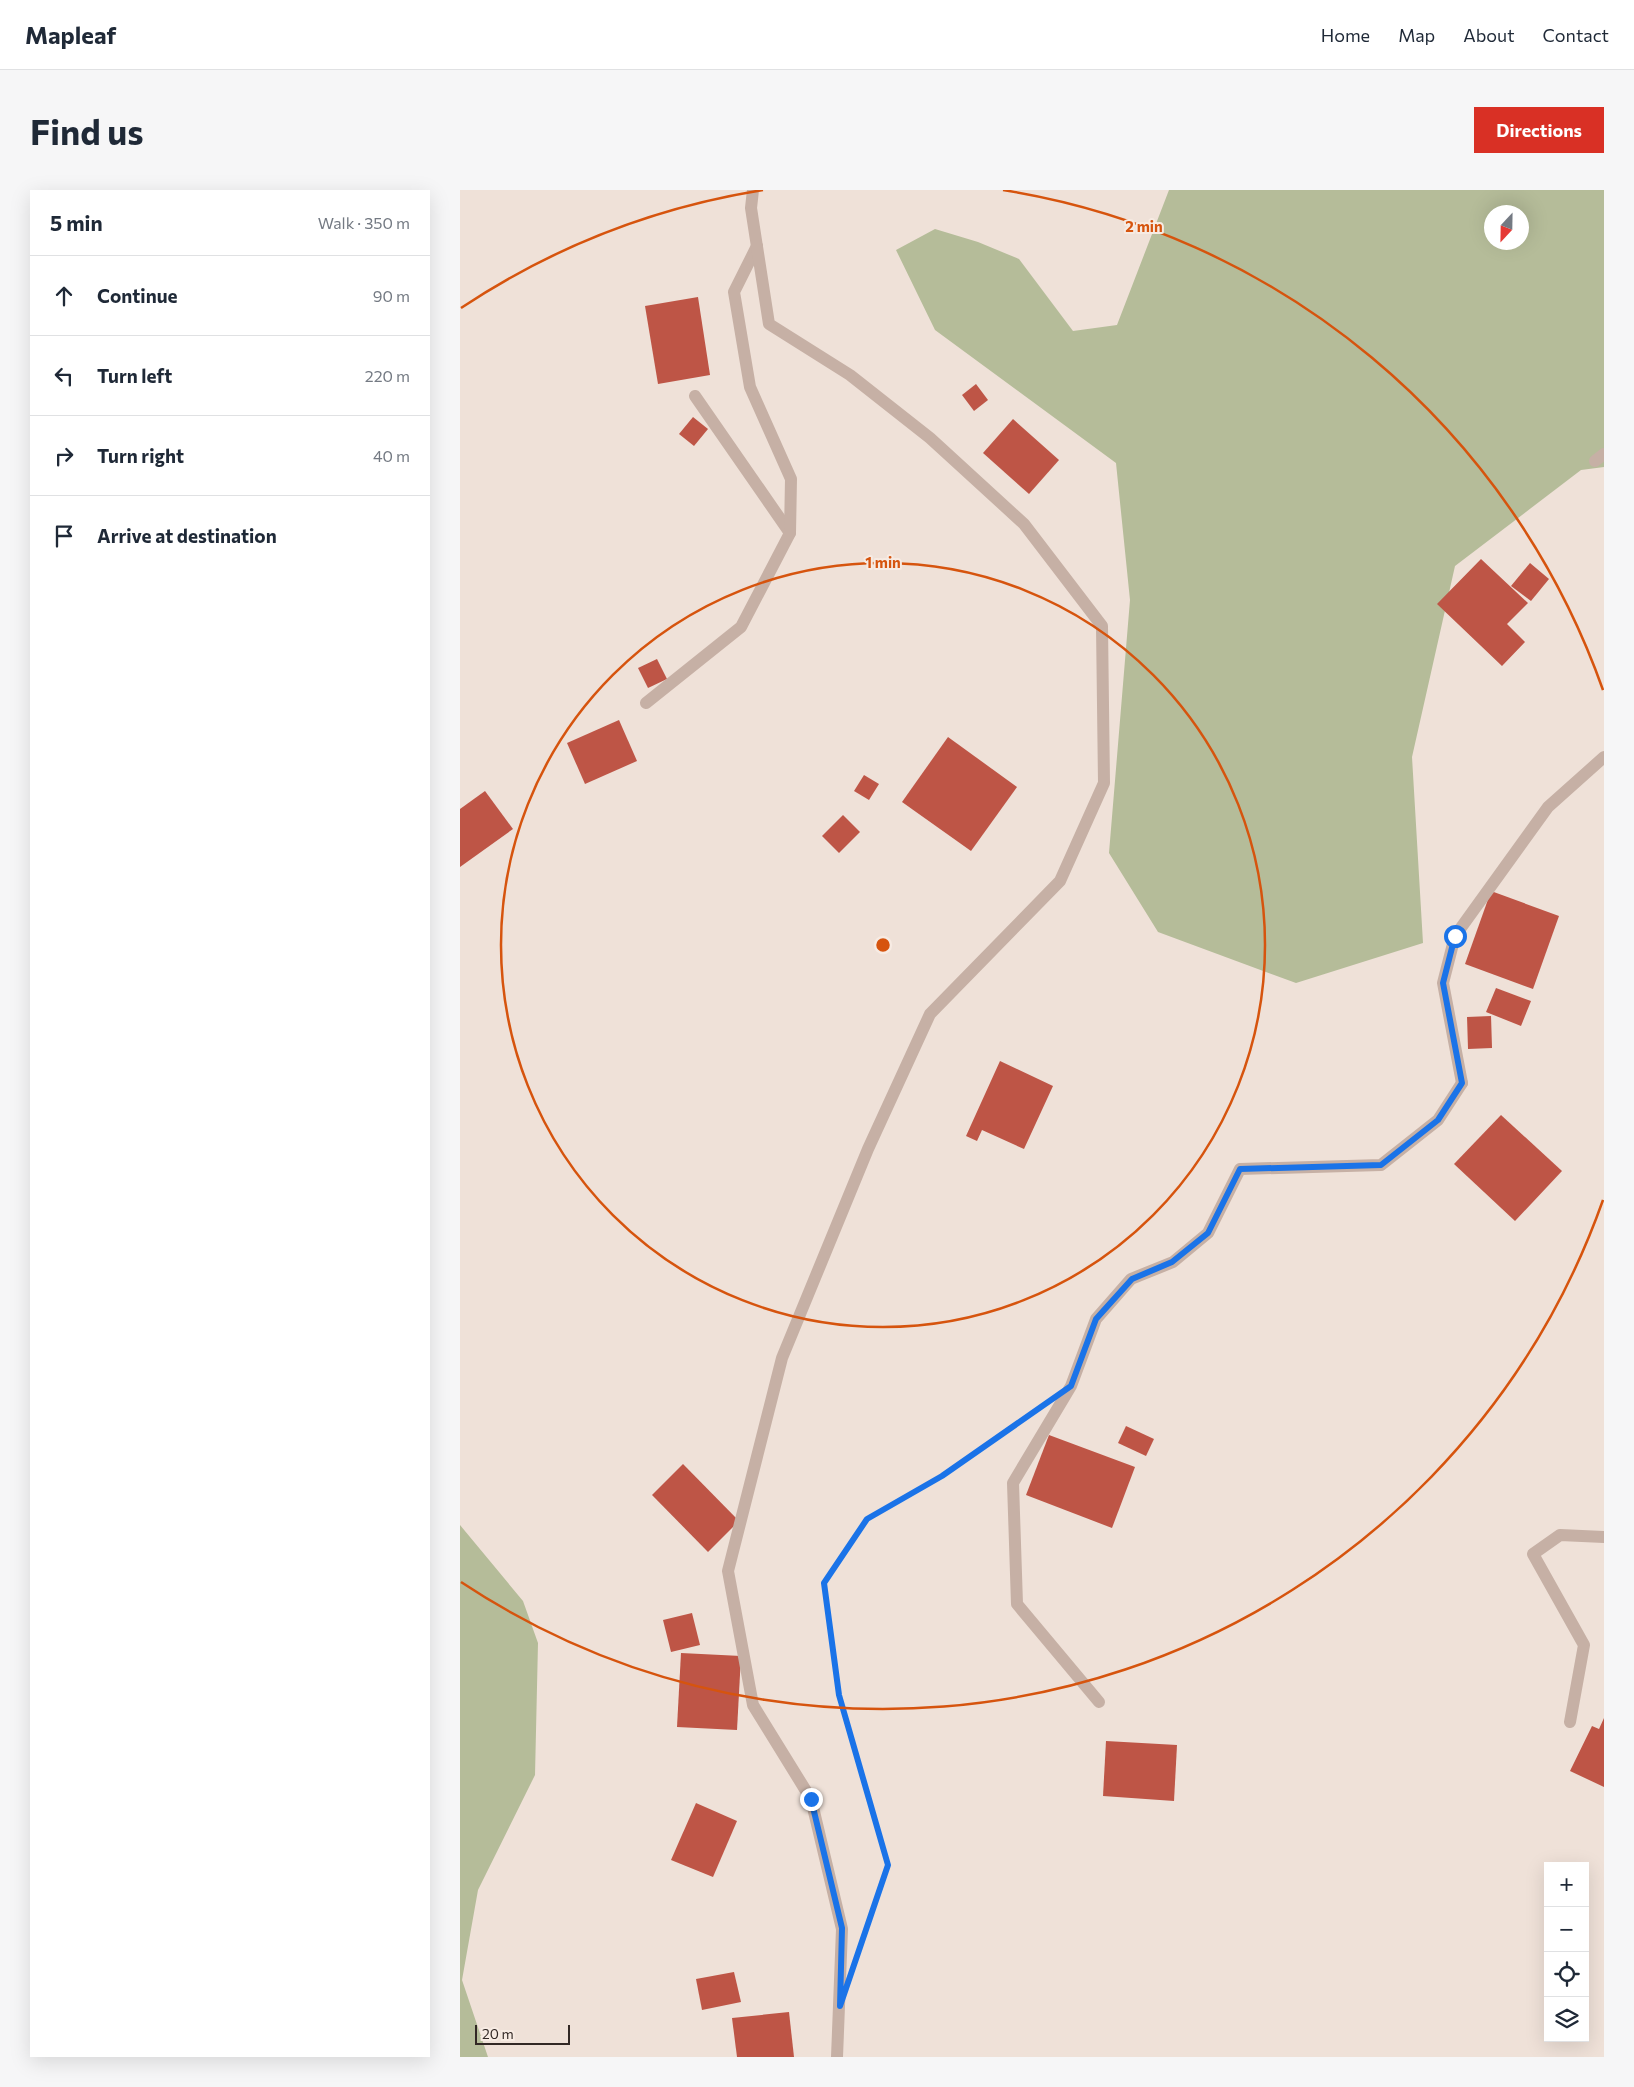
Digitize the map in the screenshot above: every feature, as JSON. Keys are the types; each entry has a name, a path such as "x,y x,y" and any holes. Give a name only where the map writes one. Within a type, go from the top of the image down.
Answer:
{"street":[{"path":"753,190 751,208 769,324 850,375 930,438 1024,524 1102,626 1104,783 1060,881 930,1014 868,1149 782,1358 728,1571 753,1706 811,1799 842,1928 836,2057"},
{"path":"646,703 742,627 790,532 791,479 750,387 734,292 758,246"},
{"path":"695,396 790,532"},
{"path":"1099,1702 1017,1604 1013,1483 1071,1386 1096,1319 1132,1279 1172,1262 1208,1233 1240,1169 1381,1165 1438,1120 1462,1083 1443,983 1455,936 1548,807 1604,757"},
{"path":"1570,1722 1584,1645 1533,1554 1560,1535 1604,1537"}],"path":[{"path":"866,1931 888,1865 839,1695 824,1583 867,1519 942,1476 1031,1414"}],"green space":[{"path":"1169,190 1604,190 1604,467 1581,470 1455,566 1412,757 1423,943 1296,983 1158,932 1109,853 1130,600 1116,463 935,330 896,250 935,229 978,242 1019,259 1073,331 1117,325"},
{"path":"460,1525 523,1601 538,1643 535,1775 478,1890 462,1980 488,2057 460,2057"}],"building":[{"path":"698,297 710,375 658,384 645,306"},
{"path":"976,384 988,400 974,411 962,395"},
{"path":"693,417 708,429 694,446 679,434"},
{"path":"1013,419 1059,460 1029,494 983,453"},
{"path":"1481,559 1528,603 1507,624 1525,642 1502,666 1437,604"},
{"path":"1530,563 1549,579 1531,601 1511,586"},
{"path":"657,659 667,679 648,688 638,668"},
{"path":"619,720 637,761 585,784 567,743"},
{"path":"948,737 1017,787 971,851 902,802"},
{"path":"864,775 879,784 869,800 854,791"},
{"path":"485,791 513,829 460,867 460,809"},
{"path":"843,815 860,832 839,853 822,836"},
{"path":"1491,891 1559,916 1533,989 1465,964"},
{"path":"1496,988 1531,1001 1521,1026 1486,1012"},
{"path":"1491,1016 1492,1048 1468,1049 1467,1017"},
{"path":"1000,1061 1053,1086 1024,1149 982,1130 977,1141 966,1136"},
{"path":"1501,1115 1562,1171 1515,1221 1454,1164"},
{"path":"1126,1426 1154,1439 1146,1456 1118,1443"},
{"path":"1049,1435 1135,1467 1112,1528 1026,1495"},
{"path":"683,1464 739,1521 708,1552 652,1495"},
{"path":"692,1613 700,1645 671,1652 663,1620"},
{"path":"681,1653 741,1656 737,1730 677,1727"},
{"path":"1604,1718 1604,1787 1570,1771 1592,1726 1599,1729"},
{"path":"1106,1741 1177,1745 1174,1801 1103,1796"},
{"path":"696,1803 737,1821 713,1877 671,1860"},
{"path":"734,1972 741,2002 702,2010 696,1979"},
{"path":"789,2012 794,2057 737,2057 732,2018"}],"route":[{"path":"811,1799 842,1928 840,2006 888,1865 839,1695 824,1583 867,1519 942,1476 1071,1386 1096,1319 1132,1279 1172,1262 1208,1233 1240,1169 1381,1165 1438,1120 1462,1083 1443,983 1455,936"}]}
